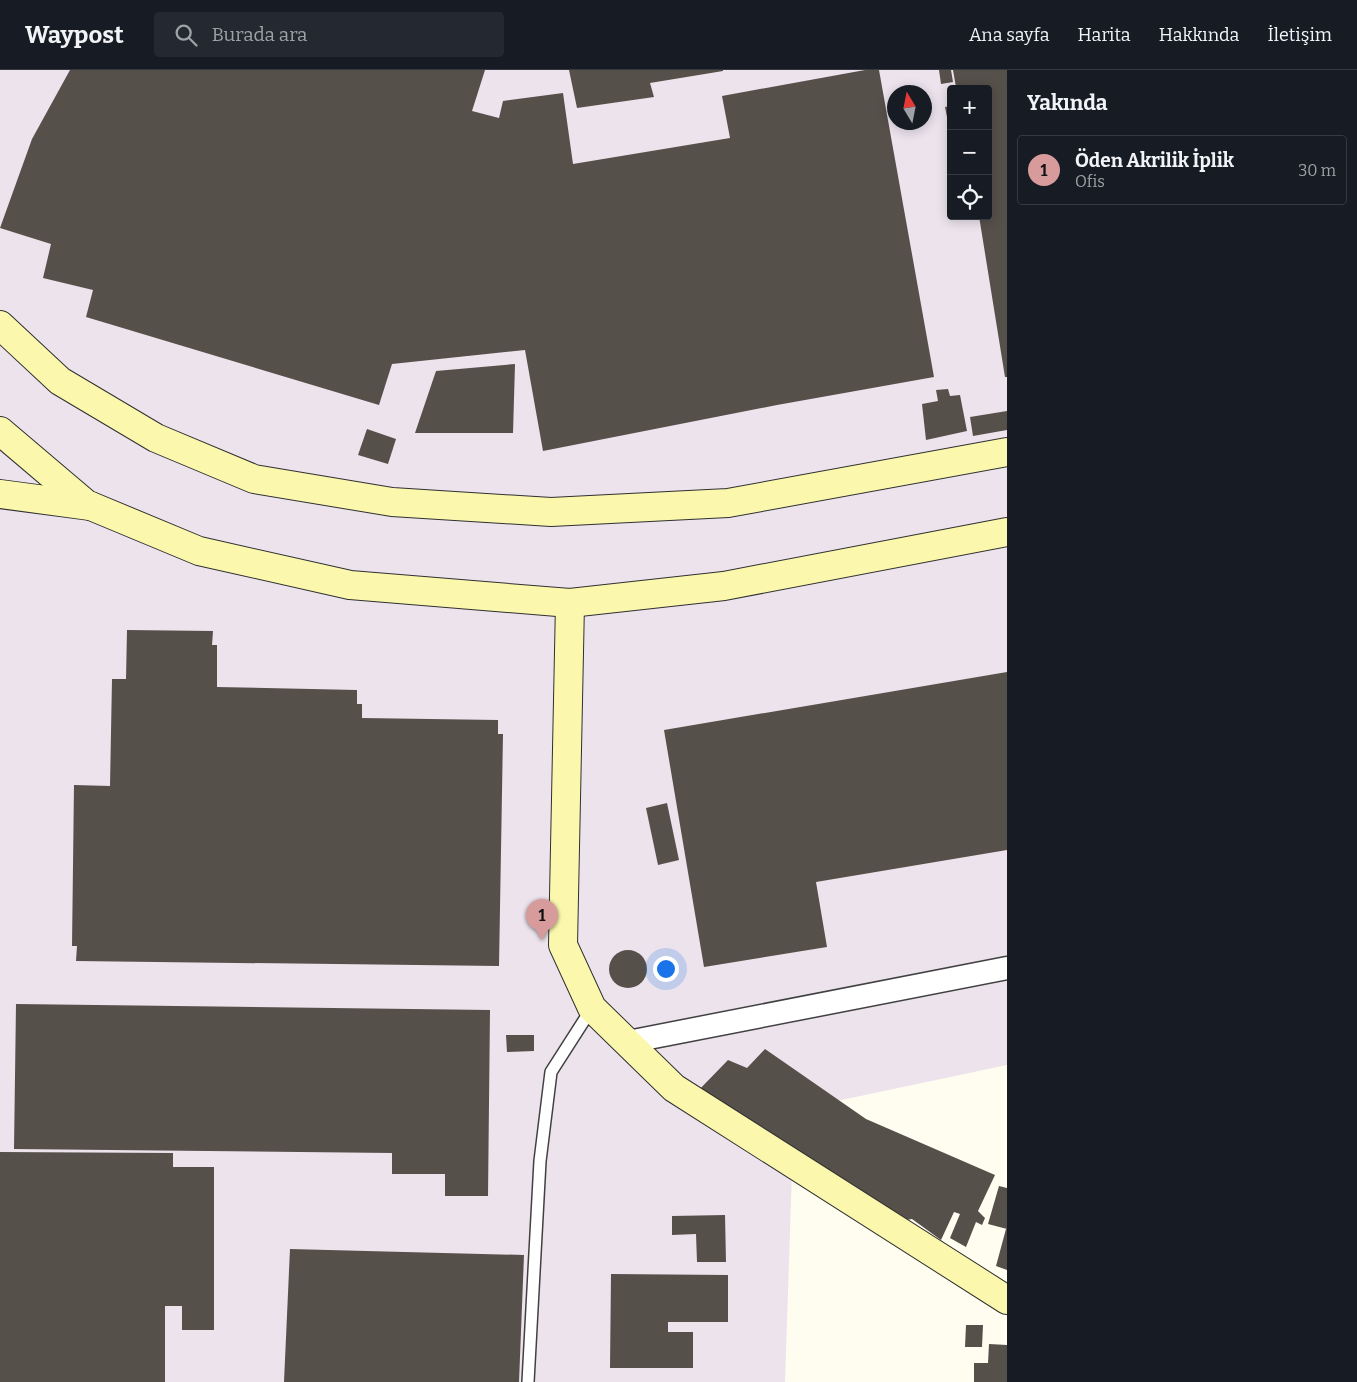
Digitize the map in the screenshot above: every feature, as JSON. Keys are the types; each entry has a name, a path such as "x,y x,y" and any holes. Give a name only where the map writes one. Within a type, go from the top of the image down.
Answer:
{"street":[{"path":"0,325 60,381 156,438 254,479 392,502 551,512 728,503 1007,452"},
{"path":"0,431 86,504 199,551 350,585 570,603 724,586 1007,532"},
{"path":"0,494 94,507"},
{"path":"570,603 564,945 592,1008 674,1088 1007,1300"},
{"path":"628,1042 1007,968"}],"lane":[{"path":"528,1382 540,1161 551,1072 592,1008"}],"shaded area":[{"path":"0,70 1007,70 1007,1065 794,1110 785,1382 0,1382"}],"building":[{"path":"70,70 485,70 472,111 499,118 503,101 563,93 573,164 730,138 722,96 865,70 879,70 887,115 887,130 890,130 934,377 777,405 543,451 525,350 392,364 379,405 86,317 93,290 43,278 51,244 0,228 32,139"},
{"path":"569,70 723,71 650,83 654,97 577,108"},
{"path":"939,70 951,70 953,82 941,84"},
{"path":"953,70 1007,70 1007,377 1005,377 980,220 992,220 992,85 956,85"},
{"path":"515,364 513,433 415,433 436,371"},
{"path":"948,389 950,396 960,395 967,431 926,440 922,404 938,401 936,390"},
{"path":"1007,411 1007,430 973,436 970,417"},
{"path":"367,429 396,439 388,464 358,455"},
{"path":"127,630 213,631 212,645 217,645 217,687 357,690 357,704 362,704 362,718 498,720 498,734 503,734 499,966 76,961 77,946 72,946 74,785 110,786 112,679 126,679"},
{"path":"1007,672 1007,850 816,882 827,947 704,967 664,730"},
{"path":"667,803 679,860 658,865 646,808"},
{"path":"628,950 642,955 647,969 642,983 628,988 614,983 609,969 614,955"},
{"path":"16,1004 490,1010 488,1196 445,1196 445,1174 392,1174 392,1153 14,1149"},
{"path":"506,1035 534,1035 534,1051 507,1052"},
{"path":"765,1049 866,1119 995,1175 978,1211 985,1218 982,1225 976,1222 966,1247 950,1238 960,1214 954,1212 941,1240 912,1219 895,1222 695,1094 728,1060 747,1068"},
{"path":"0,1152 173,1153 173,1167 214,1167 214,1330 182,1330 182,1306 165,1306 165,1382 0,1382"},
{"path":"999,1186 1007,1188 1007,1229 988,1224"},
{"path":"725,1215 726,1262 697,1262 696,1234 672,1235 672,1216"},
{"path":"1007,1229 1007,1270 996,1266"},
{"path":"290,1249 524,1255 519,1382 284,1382"},
{"path":"611,1274 728,1275 728,1322 668,1322 668,1332 693,1332 693,1368 610,1368"},
{"path":"966,1325 983,1325 982,1347 965,1347"},
{"path":"989,1344 1007,1345 1007,1382 974,1382 974,1363 988,1363"}],"place":[{"name":"Öden Akrilik İplik","path":"542,940"}]}
